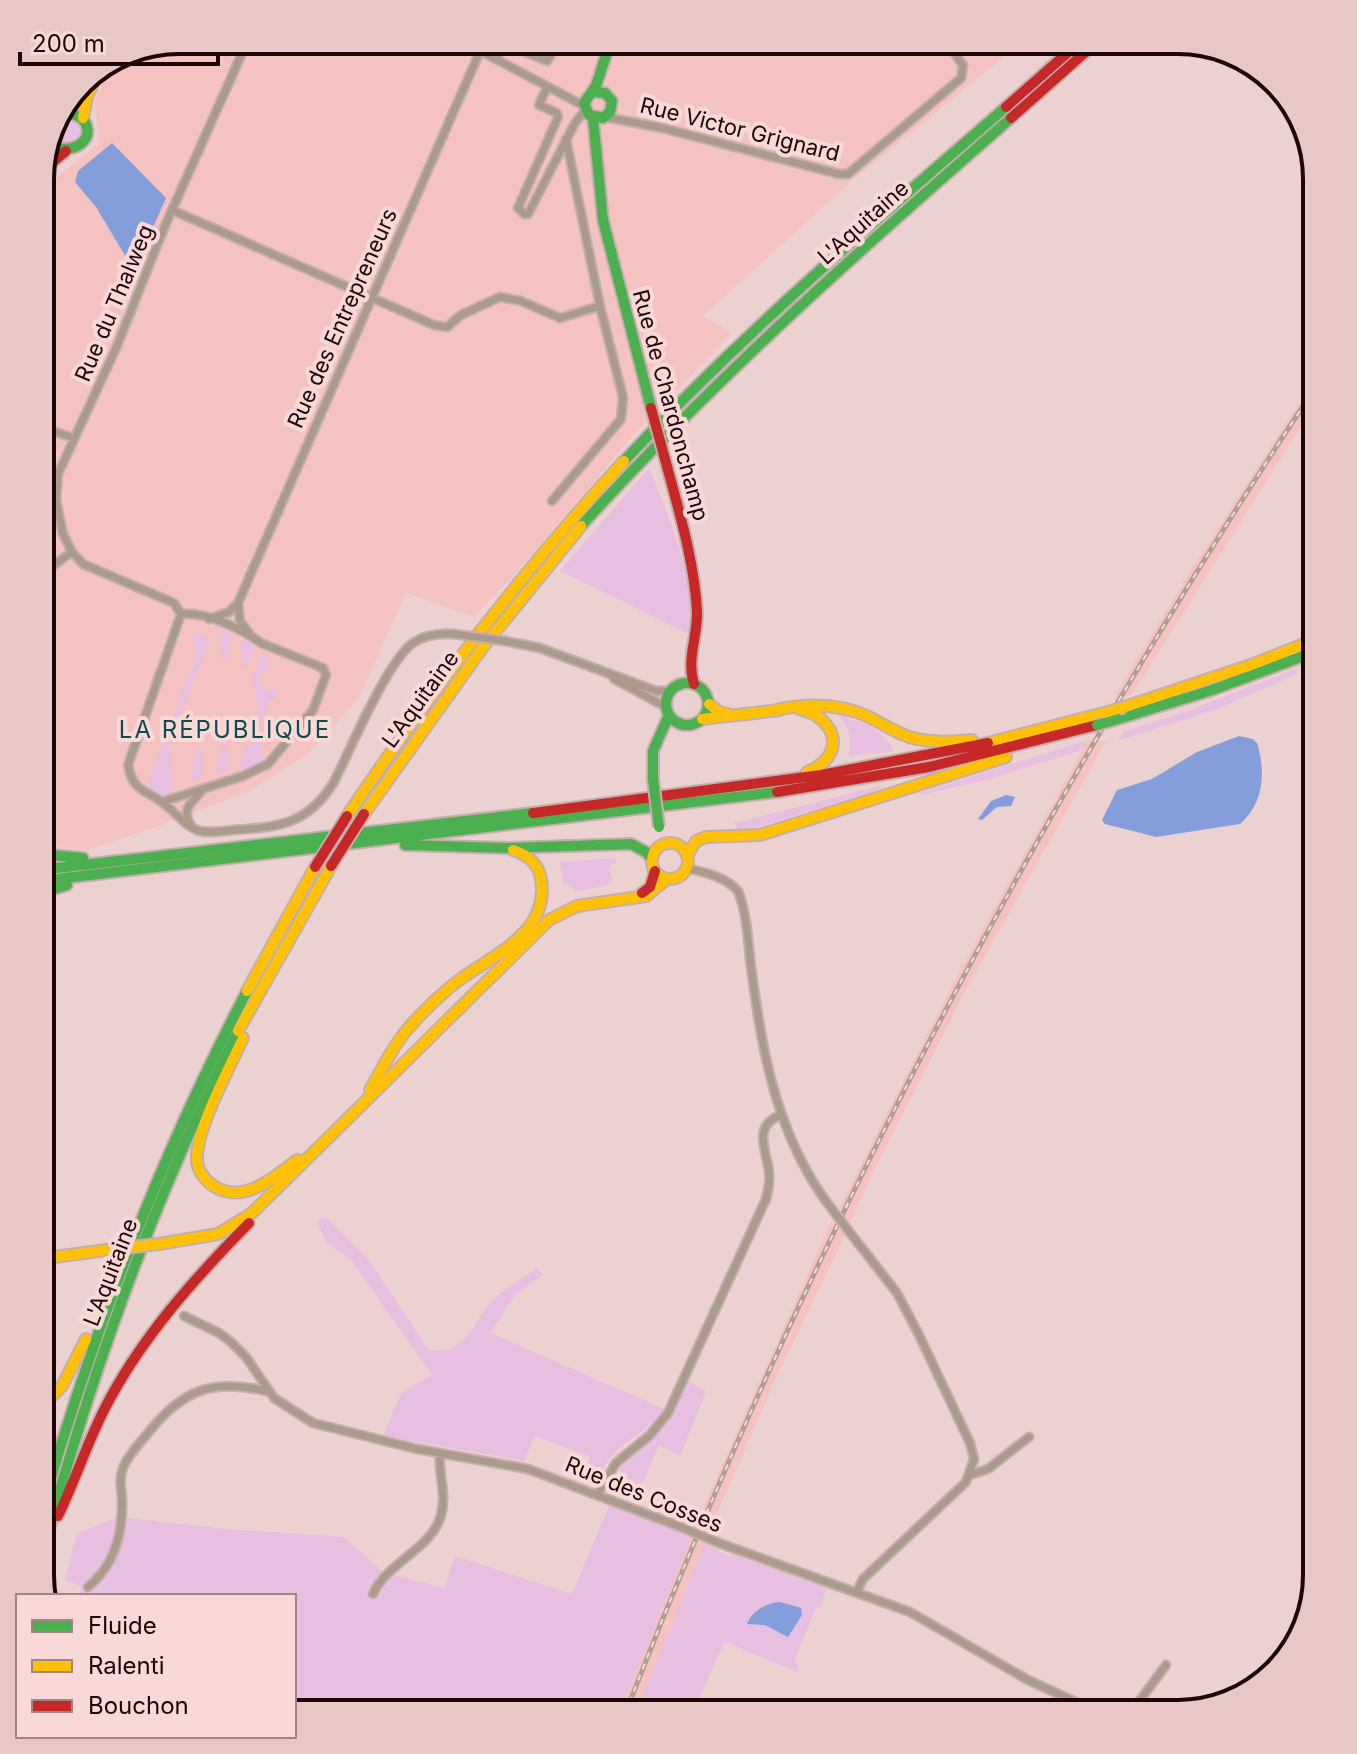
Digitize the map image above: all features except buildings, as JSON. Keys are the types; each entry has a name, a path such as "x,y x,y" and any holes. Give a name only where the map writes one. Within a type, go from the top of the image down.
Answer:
{"main road":[{"path":"593,111 607,54"},
{"name":"L'Aquitaine","path":"54,1469 90,1350 156,1179 237,1007 315,867 406,730 484,624 539,557 693,390 837,255 1066,54"},
{"name":"L'Aquitaine","path":"54,1512 101,1353 167,1182 229,1048 334,866 423,726 494,631 589,517 668,433 834,274 1083,54"},
{"path":"593,111 610,112 606,59"},
{"path":"593,111 605,93 611,101"},
{"path":"83,118 88,94"},
{"name":"Rue de Chardonchamp","path":"593,111 603,220 683,533 697,608 690,671 694,684"},
{"path":"55,160 66,151 77,149 85,140 88,129 83,118 74,112"},
{"path":"58,148 66,151"},
{"path":"54,868 762,785 924,757 1125,707 1303,645"},
{"path":"364,1101 412,1025 459,981 559,914 577,906 653,893 667,879 679,877 686,868 687,856 696,841 706,837 760,835 1096,728 1144,717 1165,706 1303,656"},
{"path":"664,844 653,779 653,751 675,688 691,658"},
{"path":"675,688 694,684 705,692 709,704 719,712 735,716"},
{"path":"702,719 814,703 863,715 917,739 942,742 1070,723"},
{"path":"653,751 682,725 696,724 702,719 709,704"},
{"path":"762,785 814,771 825,763 832,750 832,731 818,714 809,709 776,710"},
{"path":"668,711 682,725"},
{"path":"54,879 791,790 929,767 1096,728"},
{"path":"54,890 84,882 209,867 245,858 393,845 507,848 631,844 646,852 652,859 655,871 646,892 632,898"},
{"path":"652,859 656,850 664,844 675,844 687,856"},
{"path":"54,1257 207,1237 228,1230 252,1213 532,931 542,900 541,875 527,856 507,848"},
{"path":"54,856 69,858 209,850"},
{"path":"329,1137 262,1184 237,1193 223,1192 210,1184 201,1173 197,1160 208,1119 244,1036 334,866"},
{"path":"655,871 667,879"},
{"path":"54,1523 70,1494 104,1410 140,1348 193,1280 256,1217 291,1174"},
{"path":"54,1396 74,1366 156,1179"}],"street":[{"name":"Rue du Thalweg","path":"72,552 57,512 55,490 58,474 117,346 172,210 242,54"},
{"name":"Rue des Entrepreneurs","path":"238,603 479,54"},
{"path":"490,54 547,87 539,105 557,113 558,117 518,208 524,214 528,214 577,119 593,111"},
{"path":"497,58 499,54"},
{"path":"530,54 547,61 551,54"},
{"name":"Rue Victor Grignard","path":"547,87 593,111 848,174 961,78 963,73 957,54"},
{"name":"Rue Victor Grignard","path":"611,101 623,119"},
{"path":"552,501 621,419 623,397 600,306 566,139"},
{"path":"172,210 434,325 447,327 461,315 500,297 521,301 560,318 600,306"},
{"path":"54,432 74,438"},
{"path":"54,566 72,552 83,564 96,571 174,603 181,614"},
{"path":"209,619 229,612 238,603"},
{"path":"162,802 243,776 268,764 313,710 326,675 323,668 261,643 240,621 238,603"},
{"path":"181,614 209,619 252,636"},
{"path":"181,614 128,765 138,788 162,802 178,819 198,830 213,832 272,827 308,813 334,782 402,653 423,638 442,633 505,641 540,648 656,691 675,688"},
{"path":"606,674 668,711"},
{"path":"191,826 186,815 187,806 203,789"},
{"path":"686,868 731,883 741,898 762,1040 780,1115 805,1169 825,1200 897,1293 970,1443 974,1459 970,1475 959,1489 863,1579 857,1591"},
{"path":"598,1494 616,1463 650,1435 668,1413 766,1199 769,1169 762,1143 763,1134 770,1121 780,1115"},
{"name":"Rue des Cosses","path":"184,1316 231,1342 246,1357 266,1391 300,1417 328,1428 528,1469 598,1494 719,1543 910,1612 1028,1680 1072,1700"},
{"path":"88,1587 105,1573 112,1559 122,1511 123,1467 159,1419 185,1397 212,1387 235,1385 266,1391"},
{"path":"970,1475 988,1469 1029,1437"},
{"path":"373,1594 383,1576 434,1531 441,1519 444,1486 440,1453"},
{"path":"1140,1700 1166,1665"}],"shaded area":[{"path":"179,54 1007,54 847,185 703,316 732,333 639,429 523,565 474,617 406,593 359,698 306,755 247,792 88,850 54,847 54,179 99,144 95,100 110,75 155,56"},
{"path":"71,119 80,126 77,140 68,144 61,141"},
{"path":"1303,397 1303,423 1131,696 1115,695 1184,581"},
{"path":"649,468 680,549 689,593 689,634 560,571"},
{"path":"195,631 210,639 168,746 173,790 164,795 150,789 149,779 197,655 193,638"},
{"path":"227,631 233,634 226,660 222,660 220,636"},
{"path":"244,639 253,642 253,649 243,668 240,646"},
{"path":"260,657 271,657 267,670 259,676 260,680 263,681 265,693 271,692 271,687 275,686 277,698 269,701 261,724 262,760 253,769 244,772 240,766 259,715 253,676"},
{"path":"1295,669 1297,674 1218,709 1117,741 1125,731 1193,709"},
{"path":"835,713 875,730 894,751 849,756 848,731"},
{"path":"1088,740 1106,741 973,977 877,1164 850,1224 839,1208 954,981"},
{"path":"1088,740 1082,750 986,780 920,795 920,793"},
{"path":"225,741 230,767 228,771 218,773 216,766"},
{"path":"200,745 201,779 192,779 191,768"},
{"path":"880,786 881,789 748,830 738,829 734,823"},
{"path":"614,858 617,863 612,864 609,870 613,879 606,886 576,891 563,884 560,862"},
{"path":"326,1217 369,1260 429,1350 451,1348 460,1343 496,1297 538,1268 542,1275 514,1296 491,1333 664,1409 652,1423 616,1451 591,1485 582,1481 590,1456 534,1436 525,1461 383,1436 401,1393 432,1375 352,1261 326,1242 317,1220"},
{"path":"832,1219 845,1235 773,1385 709,1532 695,1526"},
{"path":"686,1381 706,1391 680,1456 659,1445 635,1502 614,1494 621,1467 669,1421"},
{"path":"610,1504 691,1536 625,1700 296,1700 296,1594 79,1594 81,1586 65,1580 77,1533 120,1517 227,1529 344,1537 383,1572 444,1588 455,1556 572,1594"},
{"path":"691,1536 705,1543 642,1700 625,1700"},
{"path":"705,1543 730,1557 732,1554 826,1588 821,1607 816,1608 794,1662 799,1665 797,1672 725,1642 698,1700 642,1700"}],"water":[{"path":"112,143 166,198 141,255 135,261 126,257 96,207 75,182 78,171"},
{"path":"1239,736 1257,743 1262,765 1258,797 1240,824 1156,837 1105,824 1102,820 1117,790 1152,779 1197,752"},
{"path":"1006,795 1015,797 1011,806 997,807 982,820 978,819 991,801"},
{"path":"780,1602 801,1608 802,1615 788,1637 765,1625 747,1624 760,1608"}],"railway":[{"path":"631,1700 695,1540 771,1368 850,1198 935,1031 1117,703 1303,407"}],"traffic: fast":[{"path":"594,92 605,93 612,101 610,112 603,118 589,115 584,103 596,86 606,54"},
{"path":"624,461 762,323 1006,107"},
{"path":"58,148 73,148 86,137 85,123 72,115"},
{"path":"593,118 603,220 651,408"},
{"path":"581,526 736,367 845,265 1011,118"},
{"path":"1118,719 1212,690 1303,656"},
{"path":"687,683 702,689 708,704 702,719 687,725 672,719 666,704 672,689 687,683"},
{"path":"653,779 653,751 669,715"},
{"path":"1097,725 1118,719"},
{"path":"653,779 659,827"},
{"path":"54,879 777,792"},
{"path":"54,868 533,813"},
{"path":"405,845 507,848 631,844 652,859"},
{"path":"54,855 83,858"},
{"path":"54,889 67,885"},
{"path":"54,1467 130,1248 185,1118 247,991"},
{"path":"54,1511 102,1358 150,1225 238,1031"}],"traffic: slow":[{"path":"83,118 88,94"},
{"path":"347,816 411,723 479,633 624,461"},
{"path":"364,814 483,647 581,526"},
{"path":"1125,707 1303,645"},
{"path":"709,704 719,712 728,714"},
{"path":"776,710 812,705 835,707 858,712 917,739 940,742 972,740"},
{"path":"1104,713 1125,707"},
{"path":"799,709 822,720 833,738 828,757 807,772"},
{"path":"702,719 780,710"},
{"path":"988,743 1104,713"},
{"path":"687,856 696,841 706,837 760,835 1006,757"},
{"path":"670,843 683,848 688,861 683,874 670,879 657,874 652,861 657,848 670,843"},
{"path":"370,1090 395,1046 418,1017 452,986 516,940 537,914 541,898 540,873 532,860 513,850"},
{"path":"238,1031 331,866"},
{"path":"247,991 315,867"},
{"path":"159,1244 218,1234 252,1213 549,920 577,906 646,896 667,879"},
{"path":"243,1038 214,1099 202,1133 198,1148 199,1170 215,1187 240,1192 261,1185 297,1160"},
{"path":"106,1250 159,1244"},
{"path":"54,1257 106,1250"},
{"path":"54,1394 62,1386 86,1339"}],"traffic: jam":[{"path":"1006,107 1066,54"},
{"path":"1011,118 1083,54"},
{"path":"55,160 66,151"},
{"path":"651,408 665,459"},
{"path":"665,459 693,572 697,611 691,666 694,684"},
{"path":"777,792 929,767 1097,725"},
{"path":"533,813 821,775 988,743"},
{"path":"331,866 364,814"},
{"path":"315,867 347,816"},
{"path":"642,893 650,887 655,871"},
{"path":"58,1516 99,1421 135,1357 189,1288 249,1223"}],"district":[{"name":"LA RÉPUBLIQUE","path":"225,730"}]}
